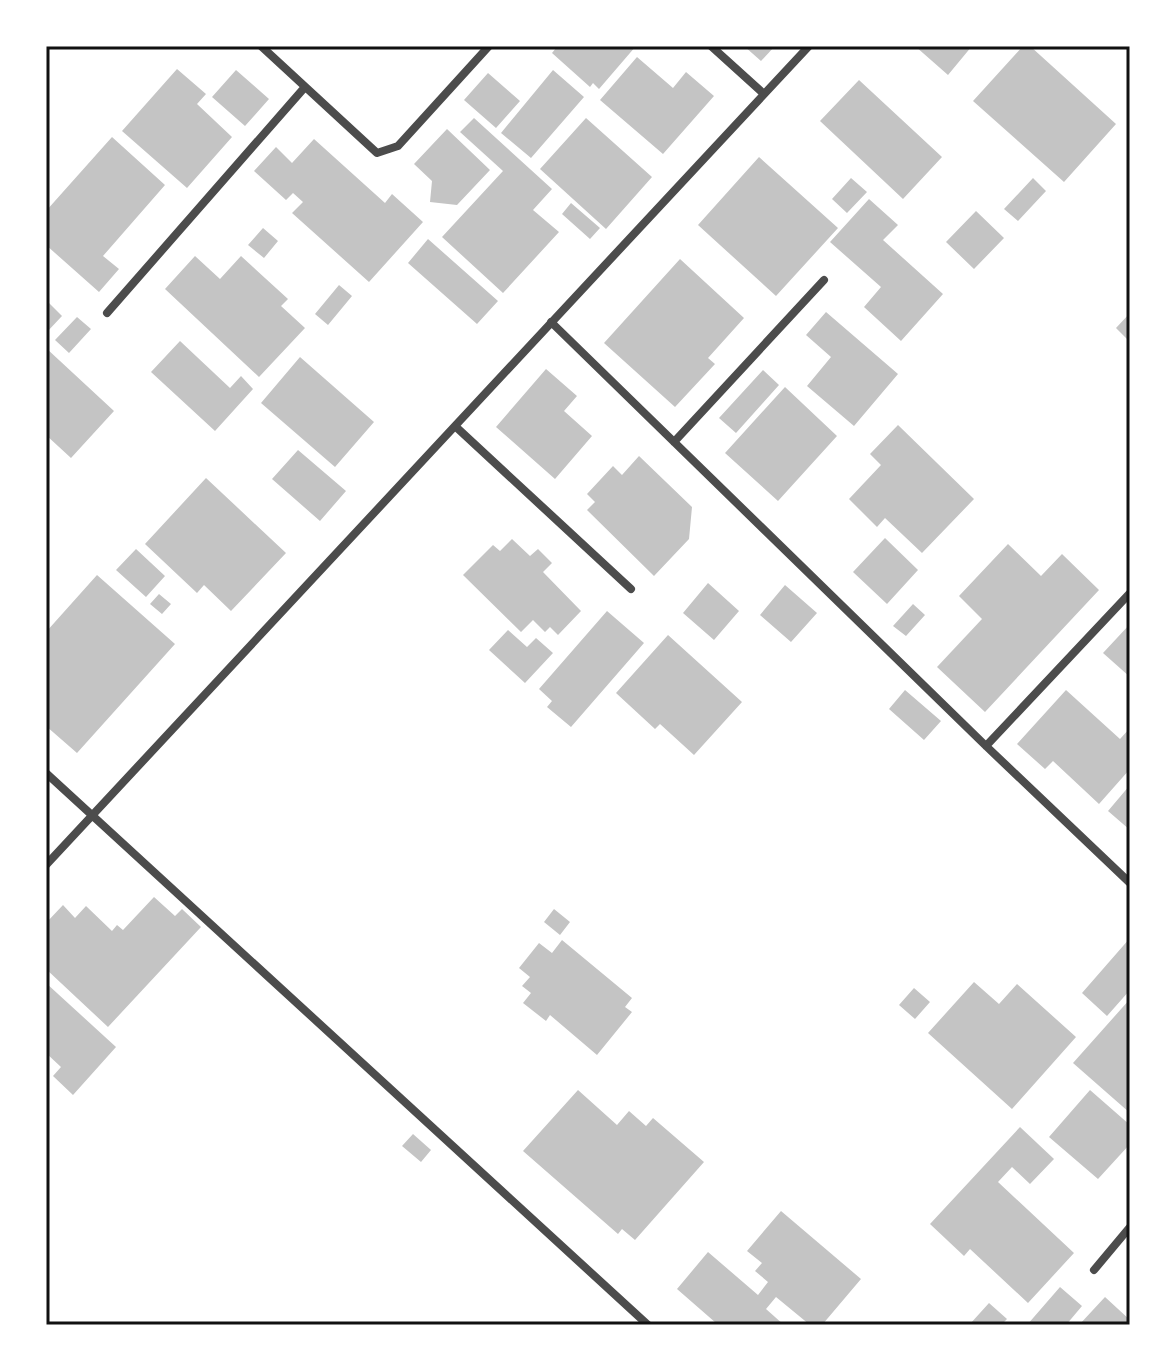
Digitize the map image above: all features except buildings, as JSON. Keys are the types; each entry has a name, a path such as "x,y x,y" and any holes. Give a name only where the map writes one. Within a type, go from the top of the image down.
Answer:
{"street":[{"path":"261,46 377,153 398,146 483,48"},
{"path":"711,46 764,94"},
{"path":"46,865 809,46"},
{"path":"107,313 305,87"},
{"path":"674,442 824,280"},
{"path":"551,322 1130,883"},
{"path":"455,426 631,589"},
{"path":"986,746 1130,593"},
{"path":"46,773 648,1325"},
{"path":"1094,1270 1130,1227"}]}
